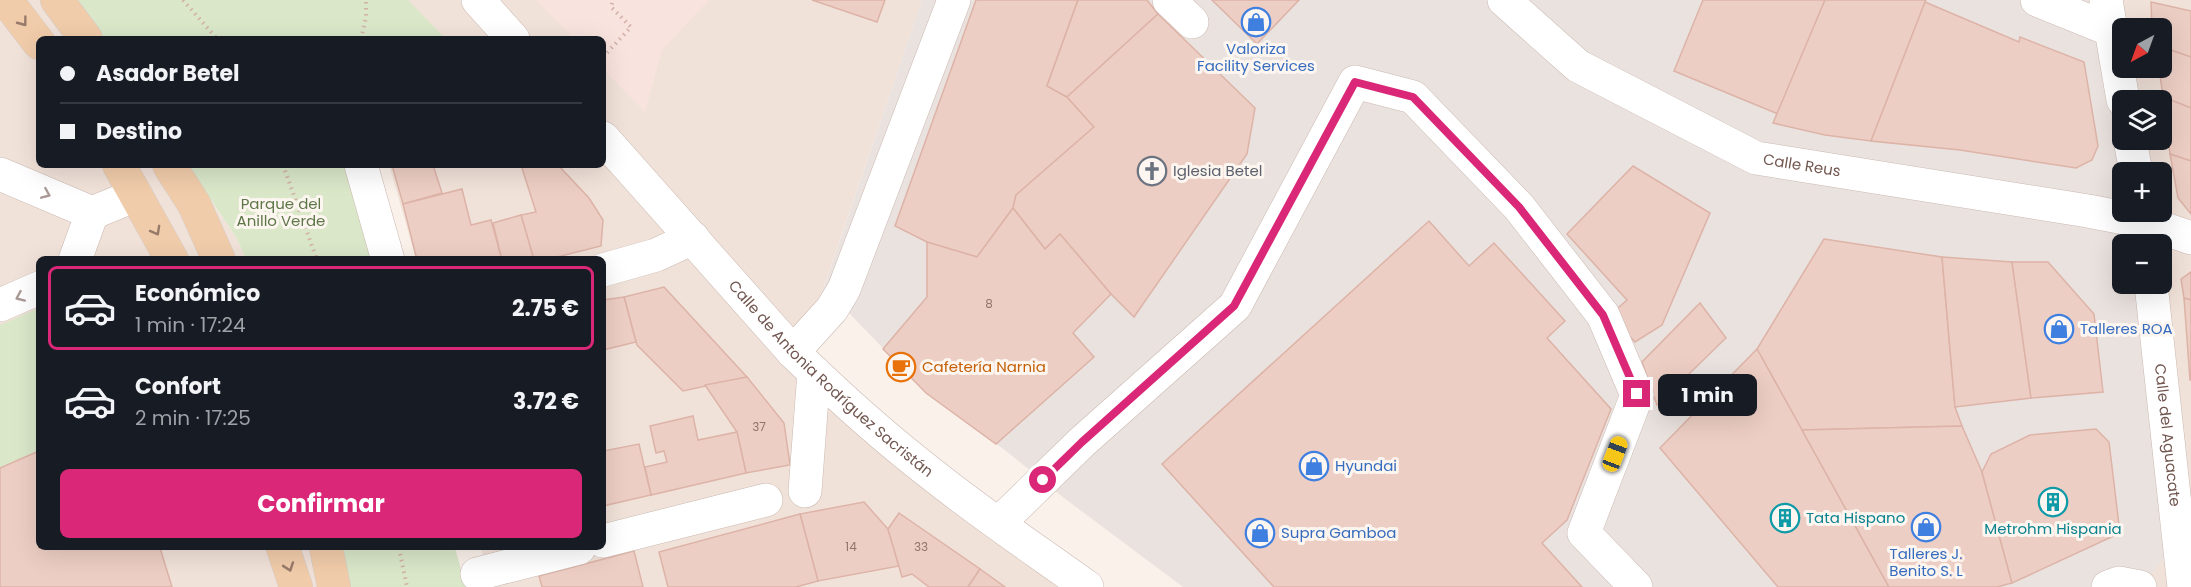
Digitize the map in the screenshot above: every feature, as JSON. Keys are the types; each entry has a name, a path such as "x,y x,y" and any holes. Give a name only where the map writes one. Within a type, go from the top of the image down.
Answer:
{"main road":[{"path":"6,0 36,39"},
{"path":"57,0 84,36"},
{"path":"121,168 170,256"},
{"path":"171,168 194,204 217,256"},
{"path":"284,550 296,587"},
{"path":"326,550 334,587"}],"street":[{"path":"478,0 510,36"},
{"path":"805,490 803,362 844,289 954,0"},
{"name":"Calle Reus","path":"1504,0 1578,66 1756,158 2145,226 2191,238"},
{"path":"2037,0 2108,15 2121,90"},
{"path":"999,523 1082,442 1234,306 1355,82 1413,97 1519,207 1603,315 1637,394 1584,533 1636,587"},
{"name":"Calle de Antonia Rodríguez Sacristán","path":"606,141 803,362 874,428 939,480 1087,587"},
{"path":"362,168 386,256"},
{"path":"0,174 92,213 136,195"},
{"path":"76,256 92,213"},
{"path":"606,269 656,255 693,238"},
{"path":"0,305 36,289"},
{"name":"Calle del Aguacate","path":"2152,294 2184,587"},
{"path":"606,540 766,500"},
{"path":"476,569 569,550"},
{"path":"2108,587 2119,583 2140,587"}],"path":[{"path":"183,0 214,36"},
{"path":"362,36 366,17 366,0"},
{"path":"606,54 632,27 611,8 612,0"},
{"path":"284,168 316,256"},
{"path":"399,550 407,587"}],"shaded area":[{"path":"0,0 73,0 98,36 36,36 36,168 189,168 237,239 245,256 36,256 36,550 342,550 350,587 0,587"},
{"path":"251,0 922,0 824,286 841,298 793,352 1087,587 490,587 481,550 606,550 606,256 415,256 390,168 606,168 606,36 281,36"},
{"path":"536,0 709,0 662,50 645,112 606,72 606,36 571,36"},
{"path":"922,0 2112,0 2114,18 2112,78 2120,78 2121,90 2112,90 2112,150 2122,150 2122,162 2112,162 2112,222 2135,222 2137,234 2112,234 2112,294 2143,294 2170,550 2147,580 2126,587 1183,587 1064,498 1006,451 926,393 824,287"},
{"path":"2112,0 2191,0 2191,587 2126,587 2161,294 2172,294 2172,234 2137,234 2135,222 2172,222 2172,162 2129,162 2128,150 2172,150 2172,90 2122,90 2121,78 2172,78 2172,18 2114,18"}],"green space":[{"path":"76,0 408,0 443,36 101,36"},
{"name":"Parque del Anillo Verde","path":"190,168 348,168 373,256 245,256 237,239"},
{"path":"36,309 36,452 0,468 0,325"},
{"path":"342,550 456,550 466,587 350,587"}],"building":[{"path":"812,0 885,0 877,22"},
{"path":"976,0 1078,0 1047,86 1067,97 1094,127 1016,195 1013,208 977,257 927,242 895,226"},
{"path":"1078,0 1147,0 1158,14 1067,97 1047,86"},
{"name":"Valoriza Facility Services","path":"1212,0 1299,0 1257,44"},
{"path":"1703,0 1825,0 1778,114 1674,71"},
{"path":"1825,0 1926,0 1871,141 1825,135 1773,123"},
{"path":"1925,2 2019,42 2020,37 2084,62 2098,146 2092,160 2076,168 1960,150 1871,141"},
{"path":"2151,2 2191,11 2191,57 2172,50 2172,18 2152,18"},
{"path":"1158,14 1255,108 1247,154 1134,317 1111,294 1060,234 1045,249 1013,208 1016,195 1094,127 1067,97"},
{"path":"2172,50 2191,57 2191,108 2172,101 2172,90 2162,90 2160,78 2172,78"},
{"path":"2172,101 2191,108 2191,161 2170,154 2170,150 2172,150"},
{"path":"2170,154 2191,161 2191,214 2178,198"},
{"path":"1633,166 1710,213 1662,325 1635,342 1610,315 1627,300 1567,234"},
{"path":"393,168 434,168 442,193 403,204"},
{"path":"522,168 561,168 589,198 603,220 601,246 561,256 533,256 521,215 536,212"},
{"path":"462,189 471,225 491,220 501,256 416,256 403,204"},
{"path":"1013,208 1045,249 1060,234 1111,294 1073,333 1094,357 996,444 926,393 883,349 927,297 927,242 977,257"},
{"path":"521,215 533,256 501,256 493,223"},
{"path":"1429,221 1469,266 1494,243 1565,321 1547,338 1611,409 1567,520 1542,543 1582,587 1274,587 1162,464"},
{"path":"1824,239 1942,257 1955,407 1962,426 1802,430 1757,349"},
{"path":"1942,257 2012,262 2031,398 1955,407"},
{"name":"Talleres ROA","path":"2012,262 2048,262 2094,314 2103,392 2031,398"},
{"path":"2191,272 2191,300 2184,298 2181,279"},
{"path":"664,287 747,377 683,391 637,345 624,297"},
{"path":"624,297 636,342 606,349 606,300"},
{"path":"2184,298 2191,300 2191,380 2190,380"},
{"path":"1700,303 1726,338 1657,405 1642,362"},
{"name":"Tata Hispano","path":"1757,349 1889,587 1778,587 1660,448"},
{"path":"747,377 784,423 790,465 746,473 737,432 705,385"},
{"path":"693,416 698,440 737,432 746,473 651,495 645,467 667,462 664,451 656,453 650,426"},
{"name":"Talleres J. Benito S. L","path":"1962,426 1982,472 2012,583 1997,587 1889,587 1802,430"},
{"name":"Metrohm Hispania","path":"2096,429 2109,442 2120,533 2012,583 1982,472 1991,454 2030,435"},
{"path":"639,444 651,495 606,505 606,450"},
{"path":"36,452 36,550 161,550 172,587 0,587 0,468"},
{"path":"864,502 888,529 899,566 818,581 800,514"},
{"path":"899,513 980,569 968,587 929,587 912,574 902,577 888,529"},
{"path":"800,514 818,581 796,587 668,587 659,552"},
{"path":"634,551 643,587 542,587 539,576"},
{"path":"980,569 1005,587 968,587"}],"place":[{"name":"Valoriza Facility Services","path":"1256,22"},
{"name":"Iglesia Betel","path":"1152,171"},
{"name":"Talleres ROA","path":"2059,329"},
{"name":"Cafetería Narnia","path":"901,367"},
{"name":"Hyundai","path":"1314,466"},
{"name":"Metrohm Hispania","path":"2053,502"},
{"name":"Tata Hispano","path":"1785,518"},
{"name":"Talleres J. Benito S. L","path":"1926,527"},
{"name":"Supra Gamboa","path":"1260,533"}],"route":[{"path":"1043,480 1082,442 1234,306 1355,82 1413,97 1519,207 1603,315 1637,394"}]}
